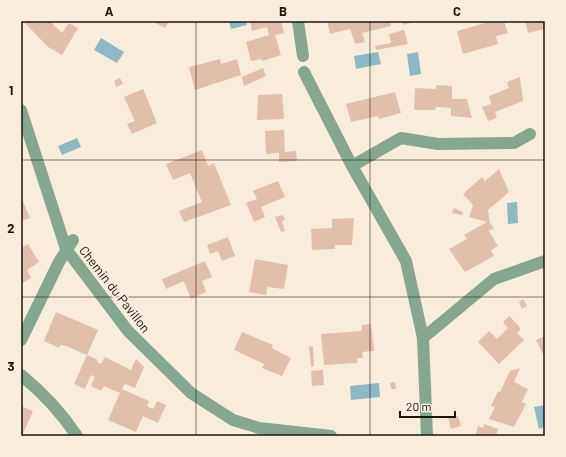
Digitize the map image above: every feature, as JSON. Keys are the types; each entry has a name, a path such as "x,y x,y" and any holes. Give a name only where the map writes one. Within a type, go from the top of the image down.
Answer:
{"street":[{"path":"298,21 303,56"},
{"path":"304,72 352,166 406,261 423,338 427,436"},
{"name":"Chemin du Pavillon","path":"21,110 70,244 128,332 191,393 233,420 259,428 331,436"},
{"path":"352,166 401,138 438,144 514,143 530,134"},
{"path":"21,340 70,244"},
{"path":"423,338 494,279 545,261"},
{"path":"21,375 44,394 66,419 77,436"}],"water":[{"path":"229,21 246,21 247,25 231,29"},
{"path":"101,38 124,52 117,63 94,50"},
{"path":"378,52 381,64 356,69 354,56"},
{"path":"418,52 421,74 410,76 407,54"},
{"path":"77,138 81,147 62,155 58,146"},
{"path":"517,202 518,223 508,224 507,203"},
{"path":"379,383 380,397 351,400 350,386"},
{"path":"545,405 545,427 539,429 534,407"}],"building":[{"path":"23,21 50,21 62,33 69,23 78,28 62,55 48,47"},
{"path":"152,21 169,21 165,28"},
{"path":"250,21 281,21 284,33 275,35 281,55 262,61 261,59 251,61 246,42 269,35 267,27 252,31"},
{"path":"327,21 390,21 391,26 362,33 365,42 355,44 350,29 330,34"},
{"path":"402,21 418,21 403,25"},
{"path":"492,21 504,21 508,33 496,36 498,44 463,54 457,31"},
{"path":"525,21 545,21 545,29 528,33"},
{"path":"404,30 408,44 376,50 375,46 391,43 389,34"},
{"path":"220,59 221,64 237,59 241,75 195,90 189,67"},
{"path":"263,68 266,76 244,86 242,77"},
{"path":"520,77 523,101 495,112 497,118 488,121 482,107 491,104 489,96 509,88 507,82"},
{"path":"120,78 123,84 116,87 114,81"},
{"path":"436,85 452,86 452,99 467,99 472,118 451,116 451,108 436,107 435,110 414,110 415,88 436,89"},
{"path":"143,89 157,123 132,134 127,124 135,121 124,97"},
{"path":"395,92 401,113 379,119 378,116 351,122 346,104"},
{"path":"282,94 284,119 257,120 258,95"},
{"path":"284,130 285,152 296,151 297,161 279,162 279,153 266,154 265,131"},
{"path":"202,150 208,166 214,163 231,205 184,222 179,211 202,202 190,173 173,180 166,164"},
{"path":"499,169 509,192 488,210 490,223 494,228 489,231 498,246 491,250 494,256 465,272 449,249 467,239 464,235 487,222 469,217 473,205 463,194 482,177 485,181"},
{"path":"278,181 285,197 261,207 265,217 254,222 246,203 257,199 253,191"},
{"path":"21,199 30,218 21,221"},
{"path":"454,208 463,212 462,215 452,213"},
{"path":"283,215 285,220 282,221 285,231 281,232 275,217"},
{"path":"354,218 352,245 335,245 335,249 312,250 311,229 332,228 332,219"},
{"path":"228,237 235,256 222,261 218,251 210,254 207,245"},
{"path":"28,244 39,262 27,270 31,278 21,284 21,248"},
{"path":"255,259 288,265 284,289 267,287 266,295 249,292"},
{"path":"205,261 212,277 202,281 206,292 191,299 184,281 166,289 162,279"},
{"path":"523,299 527,306 522,309 519,302"},
{"path":"56,312 98,330 87,355 66,346 60,345 59,348 44,341"},
{"path":"509,316 519,326 520,330 517,333 524,340 499,364 478,342 489,331 497,339 508,328 503,322"},
{"path":"371,324 374,351 362,352 363,358 357,358 357,363 324,365 321,334 362,331 362,325"},
{"path":"242,332 273,345 272,348 291,358 282,376 262,368 264,364 234,350"},
{"path":"545,336 545,353 543,354 536,340"},
{"path":"313,346 314,366 311,367 309,347"},
{"path":"87,355 98,360 97,362 101,364 105,357 131,370 136,359 144,367 135,388 125,384 122,389 149,401 147,406 153,409 157,401 166,405 158,423 143,416 136,432 108,420 120,393 104,386 101,391 91,386 95,377 91,375 85,389 74,384"},
{"path":"520,368 514,382 528,389 522,402 526,404 514,427 489,419 495,407 491,406 498,391 500,392 510,371"},
{"path":"323,370 324,385 312,386 311,371"},
{"path":"395,382 396,389 391,389 390,383"},
{"path":"21,406 33,411 22,436 21,436"},
{"path":"458,416 461,426 451,429 448,418"},
{"path":"484,424 498,429 496,436 475,436 478,426 483,428"}]}
